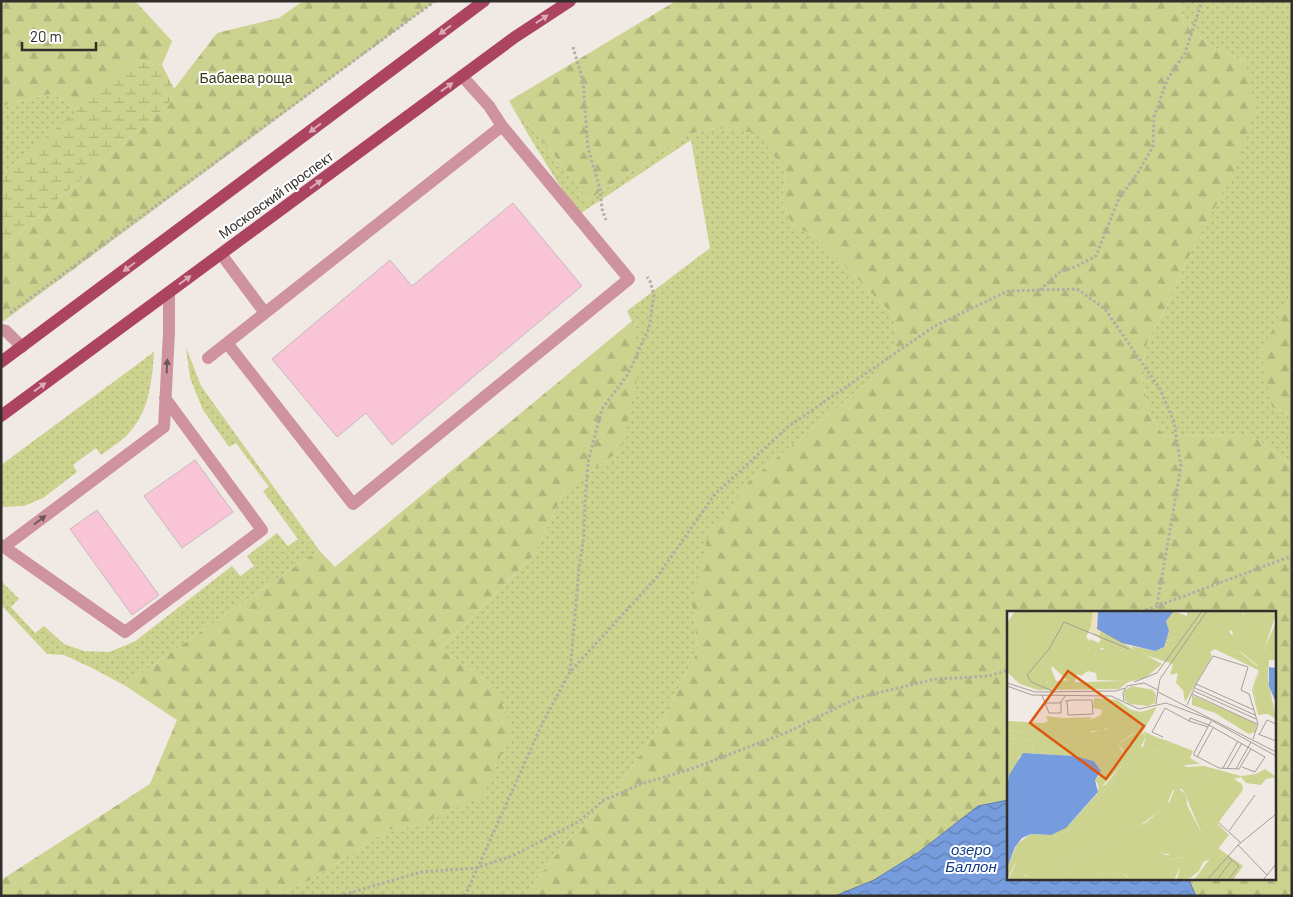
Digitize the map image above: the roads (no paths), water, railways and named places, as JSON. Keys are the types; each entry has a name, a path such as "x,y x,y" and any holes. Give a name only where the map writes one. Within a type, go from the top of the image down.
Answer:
{"main road":[{"path":"1,362 484,1"},
{"name":"Московский проспект","path":"1,416 515,37 570,1"}],"lane":[{"path":"227,343 353,504 630,279 502,126 489,106 462,76"},
{"path":"208,358 502,126"},
{"path":"221,254 265,312"},
{"path":"165,398 262,530 124,632 3,546 164,427 165,398 169,332 169,292"},
{"path":"1,330 6,331 22,347"}],"water":[{"name":"озеро Баллон","path":"1007,800 1007,880 1189,880 1196,896 835,896 874,880 919,852 978,806"}],"park label":[{"name":"Бабаева роща","path":"246,78"}]}
